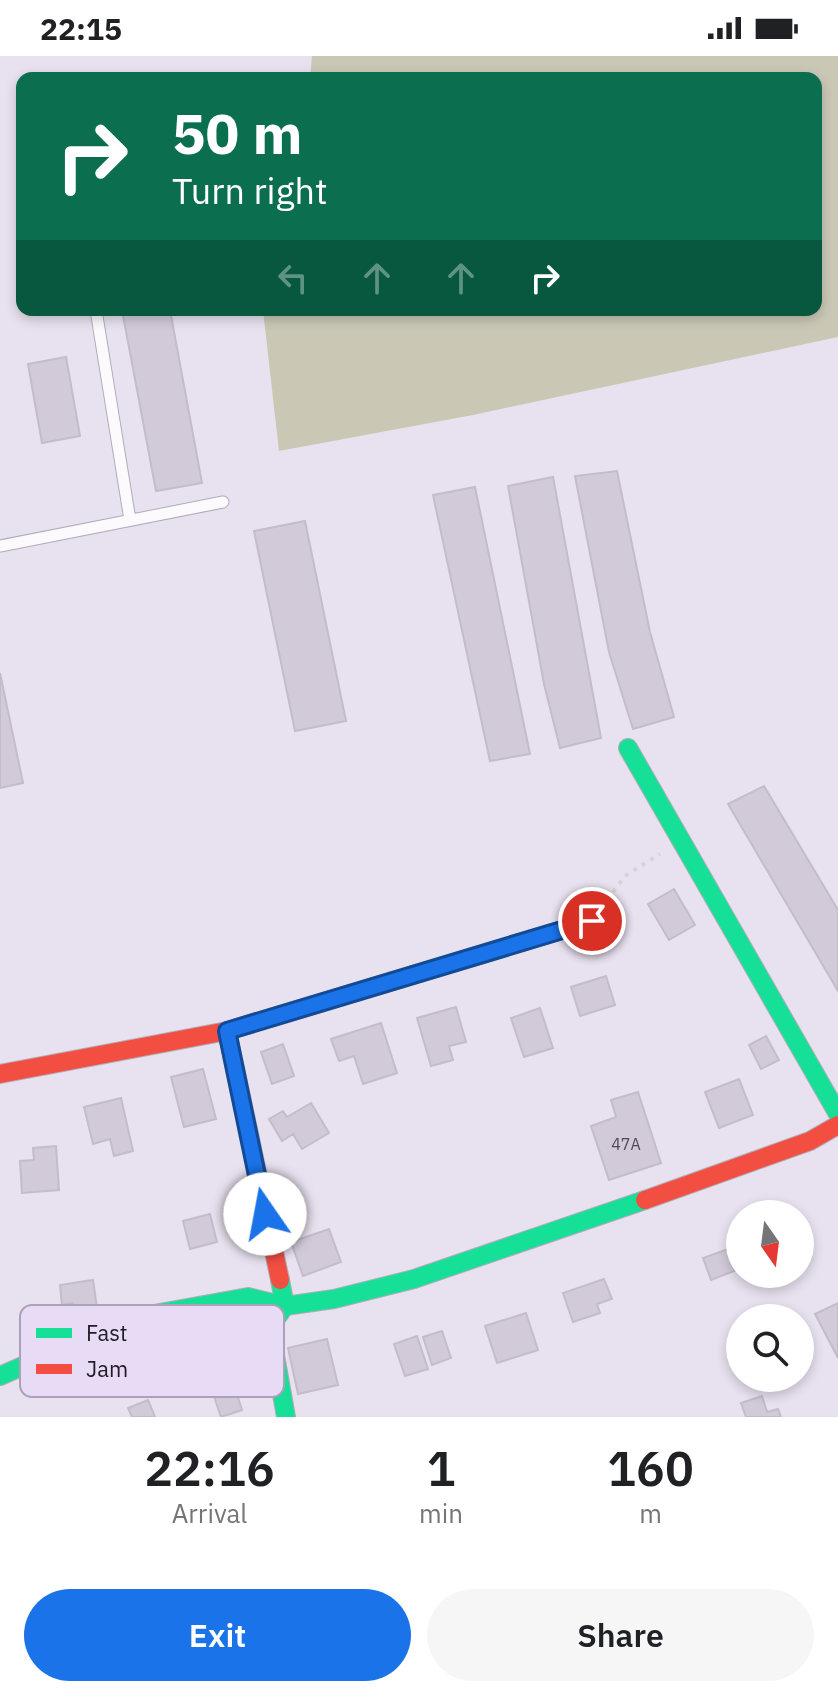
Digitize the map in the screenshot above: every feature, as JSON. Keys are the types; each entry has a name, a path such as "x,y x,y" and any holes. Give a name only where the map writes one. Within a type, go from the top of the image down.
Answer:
{"street":[{"path":"628,748 838,1114"},
{"path":"0,1074 227,1031 592,921"},
{"path":"227,1031 285,1306 334,1299 414,1279 724,1173 810,1141 838,1125"},
{"path":"204,1305 248,1297 281,1305"},
{"path":"0,1376 20,1367"},
{"path":"282,1397 286,1417"}],"lane":[{"path":"97,316 130,520"},
{"path":"0,546 223,502"}],"path":[{"path":"592,921 625,876 682,841"}],"shaded area":[{"path":"312,56 838,56 838,337 473,415 279,451 264,316 822,316 822,72 311,72"}],"building":[{"path":"123,316 171,316 202,483 156,491"},
{"path":"66,357 80,436 42,443 28,364"},
{"path":"617,471 650,632 674,717 633,729 609,652 575,476"},
{"path":"553,477 601,738 560,748 544,684 508,486"},
{"path":"475,487 530,754 490,761 433,495"},
{"path":"305,521 346,721 295,731 254,531"},
{"path":"0,673 23,783 0,788"},
{"path":"764,786 838,910 838,991 728,804"},
{"path":"674,889 695,925 669,940 648,904"},
{"path":"606,976 615,1005 580,1016 571,987"},
{"path":"456,1007 466,1042 449,1046 453,1060 431,1066 417,1018"},
{"path":"540,1008 553,1048 524,1057 511,1018"},
{"path":"381,1023 397,1073 363,1084 354,1056 339,1061 331,1039"},
{"path":"766,1036 779,1060 761,1069 749,1045"},
{"path":"283,1044 294,1076 272,1084 261,1052"},
{"path":"203,1069 216,1119 184,1127 171,1077"},
{"path":"739,1079 753,1115 719,1128 705,1092"},
{"path":"638,1092 661,1163 609,1180 591,1126 616,1117 611,1100"},
{"path":"121,1098 133,1151 114,1156 110,1139 93,1144 84,1107"},
{"path":"311,1103 329,1133 302,1149 293,1134 282,1141 269,1119 283,1111 287,1117"},
{"path":"56,1146 59,1190 22,1193 20,1161 34,1160 33,1148"},
{"path":"210,1214 217,1242 190,1249 183,1221"},
{"path":"329,1229 341,1262 303,1276 291,1242"},
{"path":"726,1250 726,1274 711,1280 703,1258"},
{"path":"604,1279 612,1299 597,1304 600,1313 573,1322 563,1293"},
{"path":"93,1280 97,1305 62,1305 60,1285"},
{"path":"838,1303 838,1358 815,1314"},
{"path":"526,1313 538,1350 497,1363 485,1326"},
{"path":"442,1331 451,1358 432,1365 423,1337"},
{"path":"417,1336 428,1369 405,1376 394,1344"},
{"path":"327,1339 338,1385 298,1394 288,1348"},
{"path":"762,1396 767,1412 778,1409 781,1417 746,1417 741,1403"},
{"path":"214,1397 238,1397 242,1410 221,1417"},
{"path":"148,1400 155,1417 132,1417 128,1408"}],"traffic: fast":[{"path":"628,748 838,1114"},
{"path":"227,1031 592,921"},
{"path":"284,1306 334,1299 414,1279 645,1200"},
{"path":"280,1280 284,1307"},
{"path":"204,1305 248,1297 281,1305"},
{"path":"0,1376 20,1367"},
{"path":"282,1397 286,1417"}],"traffic: jam":[{"path":"0,1074 227,1031 280,1280"},
{"path":"645,1200 810,1141 838,1125"}],"route":[{"path":"265,1214 227,1031 592,921"}]}
